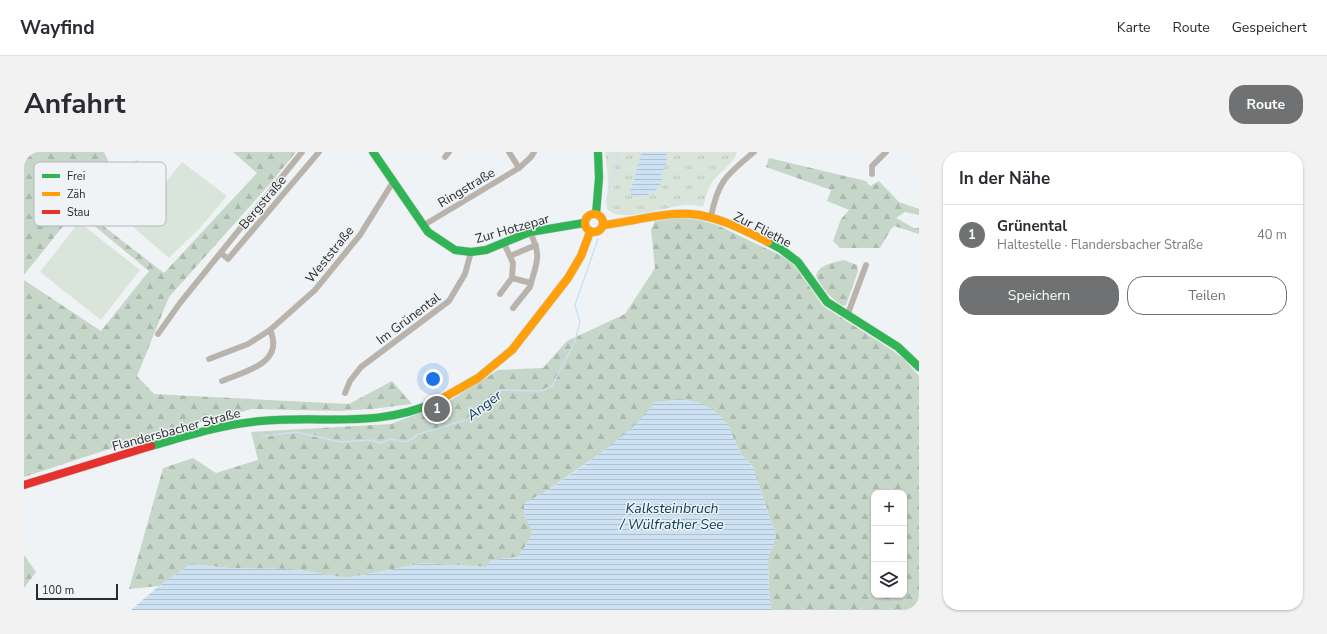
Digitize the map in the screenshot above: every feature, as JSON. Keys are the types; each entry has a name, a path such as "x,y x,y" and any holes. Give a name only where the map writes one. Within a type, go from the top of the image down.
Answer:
{"street":[{"name":"Bergstraße","path":"158,334 180,303 302,152"},
{"name":"Bergstraße","path":"221,253 228,259 319,152"},
{"name":"Zur Hotzepar","path":"373,152 428,232 442,243 455,250 471,252 486,250 530,232 584,223"},
{"path":"509,152 520,168"},
{"name":"Ringstraße","path":"424,225 520,168 534,152"},
{"path":"596,214 599,178 598,152"},
{"path":"711,217 716,193 720,184 753,152"},
{"path":"872,174 872,166 886,152"},
{"name":"Weststraße","path":"208,359 248,344 270,330 315,290 360,235 393,182"},
{"path":"596,214 602,219 603,225 599,231 590,232 585,228 584,223 588,216 596,214"},
{"name":"Zur Fliethe","path":"603,225 676,214 711,217 778,248 791,256 803,268 821,296 833,307 898,348 919,367"},
{"path":"513,308 530,288 537,263 538,248 530,232"},
{"name":"Flandersbacher Straße","path":"24,485 168,441 230,425 275,420 354,421 390,417 434,404 449,397 503,358 556,296 572,273 581,257 590,232"},
{"path":"500,294 512,278 513,263 504,243"},
{"path":"510,256 536,245"},
{"name":"Im Grünental","path":"345,393 350,380 362,367 449,301 465,274 471,252"},
{"path":"847,316 866,265"},
{"path":"512,278 531,283"},
{"path":"222,381 254,368 267,359 273,351 275,341 270,330"}],"green space":[{"path":"24,152 104,152 109,162 34,162 34,226 63,226 24,275"},
{"path":"233,152 296,152 268,186 169,297 137,376 154,394 349,404 392,381 412,404 372,409 337,411 252,409 155,434 24,477 24,280 101,331 149,271 94,226 103,226 164,273 257,173"},
{"path":"605,152 737,152 733,160 716,177 710,186 703,207 690,205 679,206 634,215 623,215 614,213 607,209 608,178"},
{"path":"769,158 866,181 870,186 879,181 899,202 919,209 919,215 905,212 896,218 914,228 919,228 919,234 894,226 880,248 840,248 833,241 841,219 849,210 827,201 831,190 766,167"},
{"path":"182,162 227,196 200,228 169,258 132,226 166,226 166,182"},
{"path":"679,218 699,220 717,225 784,257 795,266 823,306 892,350 904,359 919,376 919,610 771,610 768,558 776,536 753,467 740,453 727,423 656,402 641,421 612,445 543,493 524,514 532,530 530,539 518,557 491,560 486,567 424,563 347,578 292,569 228,568 191,564 159,586 129,589 163,468 193,458 216,473 258,460 251,432 391,424 448,402 498,370 543,368 567,341 625,314 655,268 651,230 655,221"},
{"path":"76,226 84,226 140,270 101,320 40,272"},
{"path":"844,260 857,265 858,271 846,305 843,306 827,293 816,276 823,266"},
{"path":"24,555 36,572 24,588"}],"water":[{"path":"642,152 667,152 666,164 661,175 662,181 656,189 649,194 636,196 631,195 630,191"},
{"name":"Kalksteinbruch / Wülfrather See","path":"679,399 698,402 714,410 727,423 740,453 753,467 776,536 768,558 771,610 131,610 159,586 191,564 228,568 292,569 347,578 424,563 486,567 491,560 518,557 530,539 532,530 524,514 524,503 555,485 623,436 656,402"}],"waterway":[{"name":"Anger","path":"606,203 619,152"},
{"name":"Anger","path":"263,436 296,432 341,442 371,440 380,443 391,439 406,442 419,434 466,420 500,390 541,391 552,386 575,341 580,322 575,305 598,239"}],"traffic: fast":[{"path":"373,152 428,232 455,250 471,252 486,250 530,232 584,223"},
{"path":"596,214 599,178 598,152"},
{"path":"768,242 781,249 798,262 827,302 898,347 919,367"},
{"path":"151,446 233,425 261,421 350,419 392,416 436,402"}],"traffic: slow":[{"path":"590,214 598,214 603,219 603,223 601,230 598,232 590,232 585,227 585,219 590,214"},
{"path":"603,225 669,214 701,215 740,228 768,242"},
{"path":"436,402 478,378 512,350 568,278 581,256 590,232"}],"traffic: jam":[{"path":"24,485 151,446"}],"place":[{"name":"Grünental","path":"437,409"}]}
